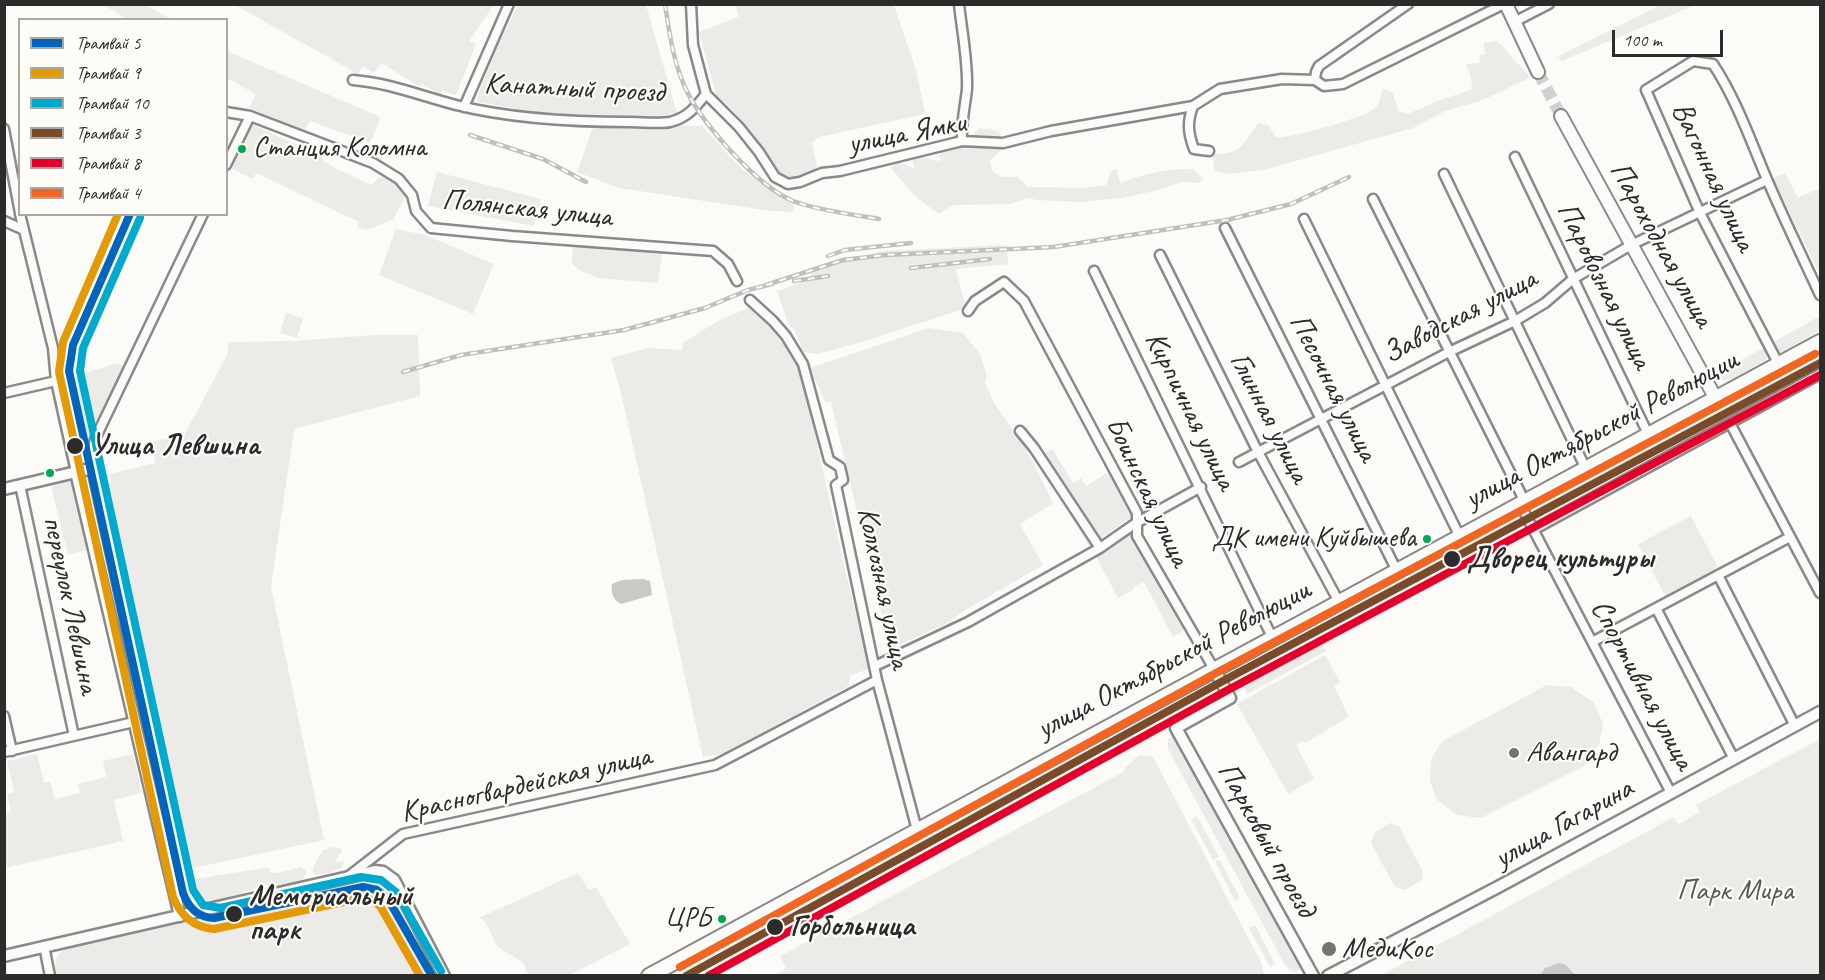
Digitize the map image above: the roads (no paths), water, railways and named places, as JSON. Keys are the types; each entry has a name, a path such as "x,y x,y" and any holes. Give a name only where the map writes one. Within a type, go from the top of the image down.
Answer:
{"main road":[{"path":"1505,4 1538,72"},
{"name":"Пароходная улица","path":"1561,116 1716,399"},
{"name":"улица Октябрьской Революции","path":"649,975 1821,342"}],"street":[{"name":"Канатный проезд","path":"464,107 509,4"},
{"path":"691,4 693,45 706,94"},
{"path":"959,4 965,44 967,88 961,129 962,141"},
{"path":"1316,80 1316,72 1320,66 1408,4"},
{"name":"улица Ямки","path":"706,94 739,127 775,177 788,184 822,173 840,171 962,141 1003,143 1051,131 1192,106 1220,89 1282,79 1316,80 1324,86 1342,84 1505,4"},
{"path":"1514,22 1549,4"},
{"name":"Вагонная улица","path":"1767,180 1743,120 1713,64 1693,61 1646,90 1700,213 1779,365"},
{"name":"Канатный проезд","path":"353,80 379,82 464,107 507,116 614,122 669,122 685,116 706,94"},
{"path":"1192,106 1188,129 1190,140 1194,148 1209,151"},
{"name":"Полянская улица","path":"228,112 250,116 388,171 399,179 412,195 416,211 431,228 713,251 728,264 737,281"},
{"path":"228,161 250,116"},
{"path":"4,129 18,203"},
{"name":"Паровозная улица","path":"1515,157 1648,436"},
{"path":"1444,174 1586,469"},
{"path":"1767,180 1821,295"},
{"name":"Заводская улица","path":"1239,462 1321,417 1515,321 1545,303 1573,279 1631,245 1767,180"},
{"name":"Спортивная улица","path":"1373,199 1522,503 1533,530 1671,793"},
{"path":"20,216 54,348 56,381 76,472 180,916"},
{"path":"202,216 93,443 93,468 184,885 193,902 204,910"},
{"path":"1304,219 1460,537"},
{"path":"4,221 22,229"},
{"name":"Песочная улица","path":"1225,228 1397,571"},
{"name":"Глинная улица","path":"1160,255 1258,452 1339,602"},
{"name":"Кирпичная улица","path":"1094,271 1272,637"},
{"name":"Боинская улица","path":"968,311 975,301 1004,282 1024,301 1137,513 1137,536 1214,669"},
{"name":"Колхозная улица","path":"750,300 786,336 803,364 829,460 840,467 843,480 836,485 877,680 917,830"},
{"path":"1533,530 1821,374"},
{"path":"4,393 56,381"},
{"path":"1730,423 1821,593"},
{"path":"1020,431 1034,448 1100,548"},
{"path":"4,489 93,468"},
{"name":"переулок Левшина","path":"20,485 74,736"},
{"path":"875,666 968,622 1100,548 1136,523 1201,488"},
{"path":"1592,642 1790,537"},
{"path":"1718,575 1795,726"},
{"path":"1656,608 1734,759"},
{"name":"Парковый проезд","path":"1214,669 1230,698 1176,728 1313,975"},
{"name":"Красногвардейская улица","path":"4,956 349,876 403,834 715,765 877,680"},
{"name":"улица Гагарина","path":"1328,975 1498,887 1821,712"},
{"path":"4,716 8,751 134,722"},
{"path":"349,876 375,871 383,872 394,880 444,975"},
{"path":"44,946 50,975"}],"tunnel":[{"path":"1538,72 1561,116"}],"railway":[{"path":"665,4 674,56 684,85 702,116 731,151 763,182 793,201 824,210 879,219"},
{"path":"470,135 543,159 586,182"},
{"path":"766,285 843,260 885,255 1054,247 1227,220 1291,204 1349,177"},
{"path":"828,256 845,250 911,243"},
{"path":"911,268 990,259"},
{"path":"794,281 828,276"},
{"path":"403,372 461,355 624,330 705,308 748,290 772,284"}],"tram line":[{"name":"9","path":"117,216 63,342 59,372 173,897 184,915 194,923 214,929 363,898 372,900 380,906 420,976"},
{"name":"5","path":"129,216 73,345 69,371 183,893 194,911 214,918 363,887 377,890 388,899 432,976"},
{"name":"10","path":"140,218 83,348 80,371 193,890 203,905 220,908 361,877 381,880 396,892 441,971"},
{"name":"4","path":"680,967 1216,673 1815,354"},
{"name":"3","path":"686,976 1221,682 1820,363"},
{"name":"8","path":"708,976 1226,691 1820,375"}],"place":[{"name":"Станция Коломна","path":"242,149"},
{"name":"Улица Левшина","path":"75,446"},
{"name":"ДК имени Куйбышева","path":"1427,539"},
{"name":"Дворец культуры","path":"1452,559"},
{"name":"Авангард","path":"1514,753"},
{"name":"Мемориальный парк","path":"234,914"},
{"name":"ЦРБ","path":"722,919"},
{"name":"Горбольница","path":"775,927"},
{"name":"МедиКос","path":"1329,949"}],"park label":[{"name":"Парк Мира","path":"1735,891"}]}
